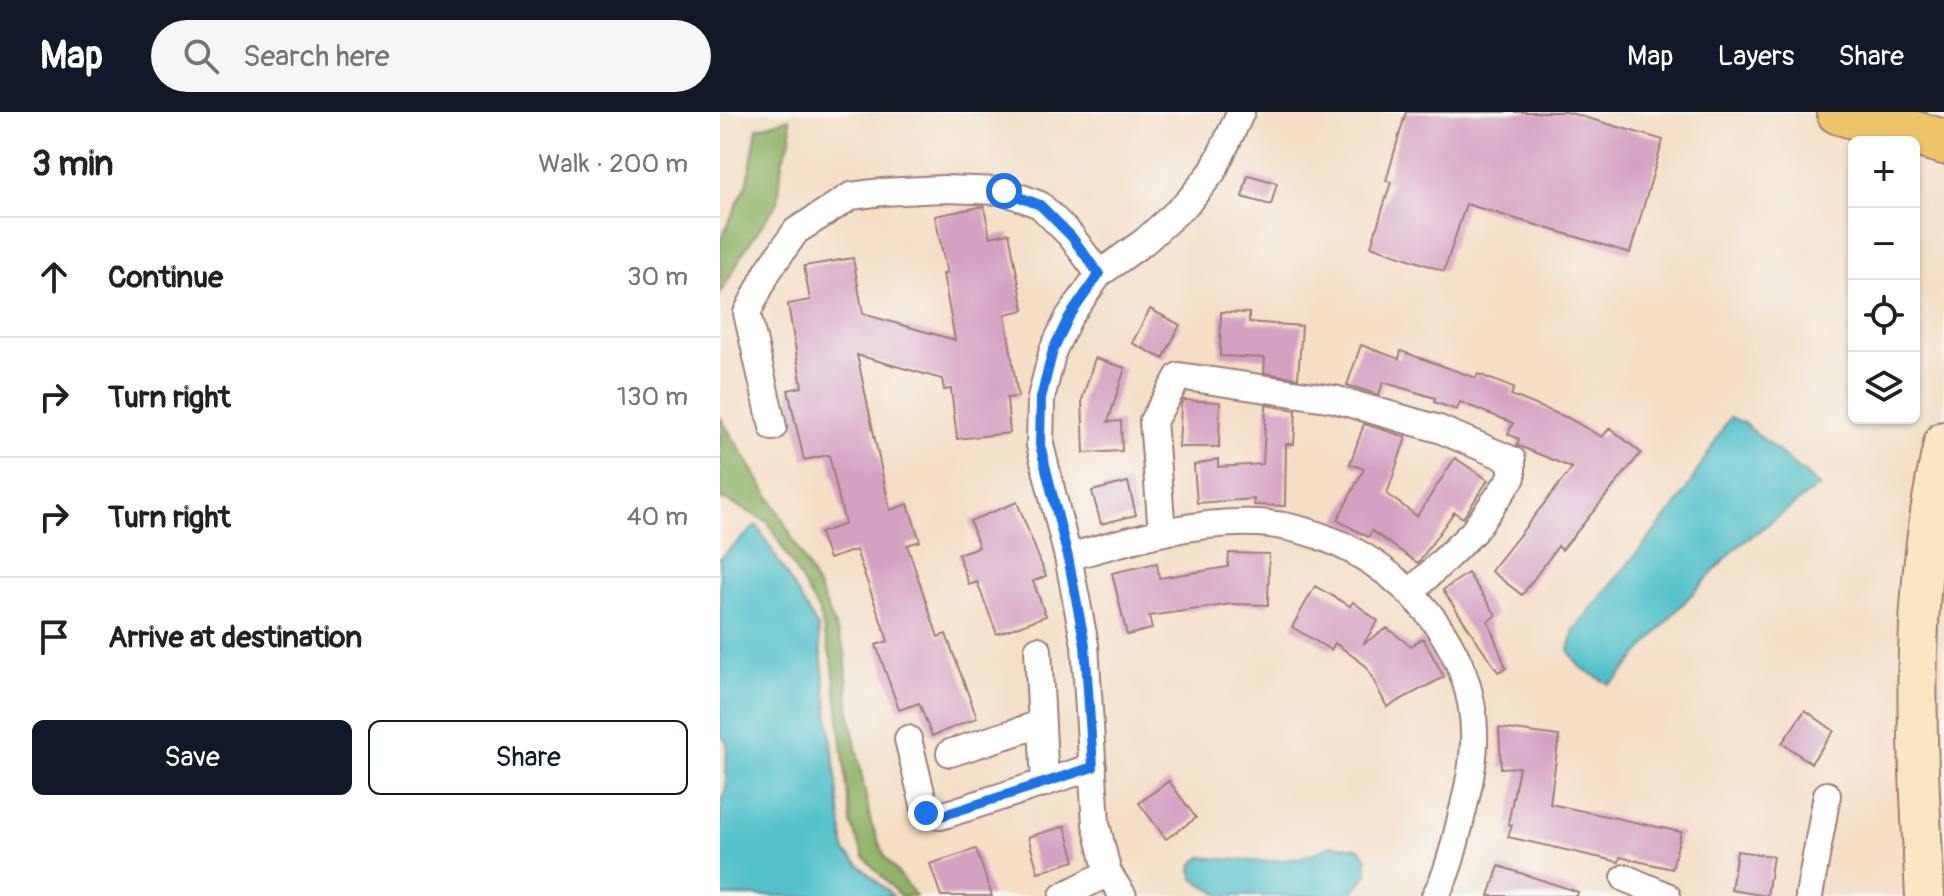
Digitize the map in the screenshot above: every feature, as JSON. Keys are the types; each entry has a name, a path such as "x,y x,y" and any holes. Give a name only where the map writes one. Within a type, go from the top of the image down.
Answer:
{"highway":[{"path":"1839,112 1944,142"}],"street":[{"path":"1123,896 1108,873 1096,824 1085,645 1068,557 1040,445 1041,398 1053,350 1069,317 1099,274 1145,241 1188,202 1213,171 1241,112"},
{"path":"773,427 747,313 768,271 796,231 851,196 943,189 1004,191 1040,205 1071,236 1099,274"},
{"path":"1162,532 1153,421 1179,376 1334,399 1439,429 1512,460 1512,477 1473,532 1411,592"},
{"path":"1925,896 1917,744 1917,657 1930,499 1944,441"},
{"path":"1068,557 1162,532 1209,525 1260,523 1296,529 1333,541 1373,563 1411,592 1445,634 1466,681 1474,731 1468,788 1452,855 1435,896"},
{"path":"1038,650 1045,783"},
{"path":"950,753 1041,724"},
{"path":"908,739 926,813 941,816 1093,767"},
{"path":"1809,896 1827,795"},
{"path":"1063,896 1108,873"},
{"path":"1625,878 1667,896"}],"green space":[{"path":"790,118 791,137 782,162 778,202 744,251 720,295 720,241 748,181 757,128"},
{"path":"720,417 778,511 821,593 845,651 850,716 871,823 885,857 916,896 900,896 864,857 851,823 833,666 819,612 768,522 720,499"}],"water":[{"path":"1730,417 1744,423 1819,486 1736,548 1618,678 1609,684 1580,667 1569,651 1574,630 1679,502"},
{"path":"757,525 818,628 845,852 893,896 720,896 720,812 726,787 727,742 720,735 720,558"},
{"path":"1331,845 1359,848 1367,858 1367,874 1350,896 1222,896 1194,879 1192,872 1193,864 1202,857 1284,860"}],"building":[{"path":"1406,112 1567,112 1663,140 1630,253 1466,204 1444,271 1371,246 1391,182 1386,181"},
{"path":"1248,175 1277,183 1271,205 1242,197"},
{"path":"984,206 990,237 1009,233 1024,310 1005,314 1018,397 1007,398 1010,433 957,439 951,389 944,390 942,379 857,355 890,510 908,504 920,541 907,545 938,637 946,634 977,718 932,736 919,703 899,710 876,645 888,641 856,550 829,559 820,533 845,524 829,455 804,460 788,390 802,387 788,304 810,300 804,266 853,258 863,314 955,340 943,274 947,274 935,216"},
{"path":"1150,309 1180,325 1163,359 1132,343"},
{"path":"1221,312 1249,313 1249,322 1302,326 1298,378 1264,373 1265,358 1220,356"},
{"path":"1361,345 1399,359 1401,351 1476,378 1478,374 1514,388 1511,395 1568,418 1602,437 1610,428 1641,453 1562,550 1558,546 1522,595 1491,571 1572,468 1517,445 1519,439 1508,434 1513,423 1460,402 1457,410 1434,402 1435,398 1383,382 1379,395 1347,385"},
{"path":"1095,358 1125,368 1108,422 1121,421 1122,451 1084,453 1082,400"},
{"path":"1183,400 1220,402 1219,447 1179,447"},
{"path":"1266,405 1296,410 1294,444 1286,444 1285,506 1254,505 1254,499 1197,503 1194,465 1218,459 1218,467 1263,464"},
{"path":"1364,424 1406,437 1387,494 1417,516 1455,458 1488,480 1463,518 1454,512 1418,563 1372,531 1368,537 1337,520 1364,469 1350,464"},
{"path":"1128,482 1136,515 1101,524 1092,491"},
{"path":"1017,502 1046,576 1033,581 1046,616 997,634 977,582 969,585 958,554 979,547 970,521"},
{"path":"1229,553 1269,554 1268,605 1232,604 1149,616 1152,629 1127,635 1112,573 1157,563 1159,578 1228,567"},
{"path":"1468,573 1496,615 1488,621 1506,668 1498,672 1443,590"},
{"path":"1315,586 1350,606 1353,602 1378,621 1363,644 1387,628 1411,646 1423,638 1444,677 1387,707 1366,666 1335,643 1331,650 1292,627"},
{"path":"1805,710 1834,731 1811,763 1782,743"},
{"path":"1499,728 1559,736 1550,804 1681,832 1672,869 1620,857 1619,862 1508,837 1519,767 1501,768"},
{"path":"1169,781 1196,818 1166,839 1139,803"},
{"path":"1065,826 1075,861 1038,872 1028,837"},
{"path":"976,849 992,896 941,896 930,864"},
{"path":"1737,851 1773,856 1767,896 1731,890"},
{"path":"1499,866 1578,892 1577,896 1489,896"}],"route":[{"path":"926,813 941,816 1093,767 1085,645 1068,557 1040,445 1041,398 1053,350 1069,317 1099,274 1071,236 1040,205 1004,191"}]}
